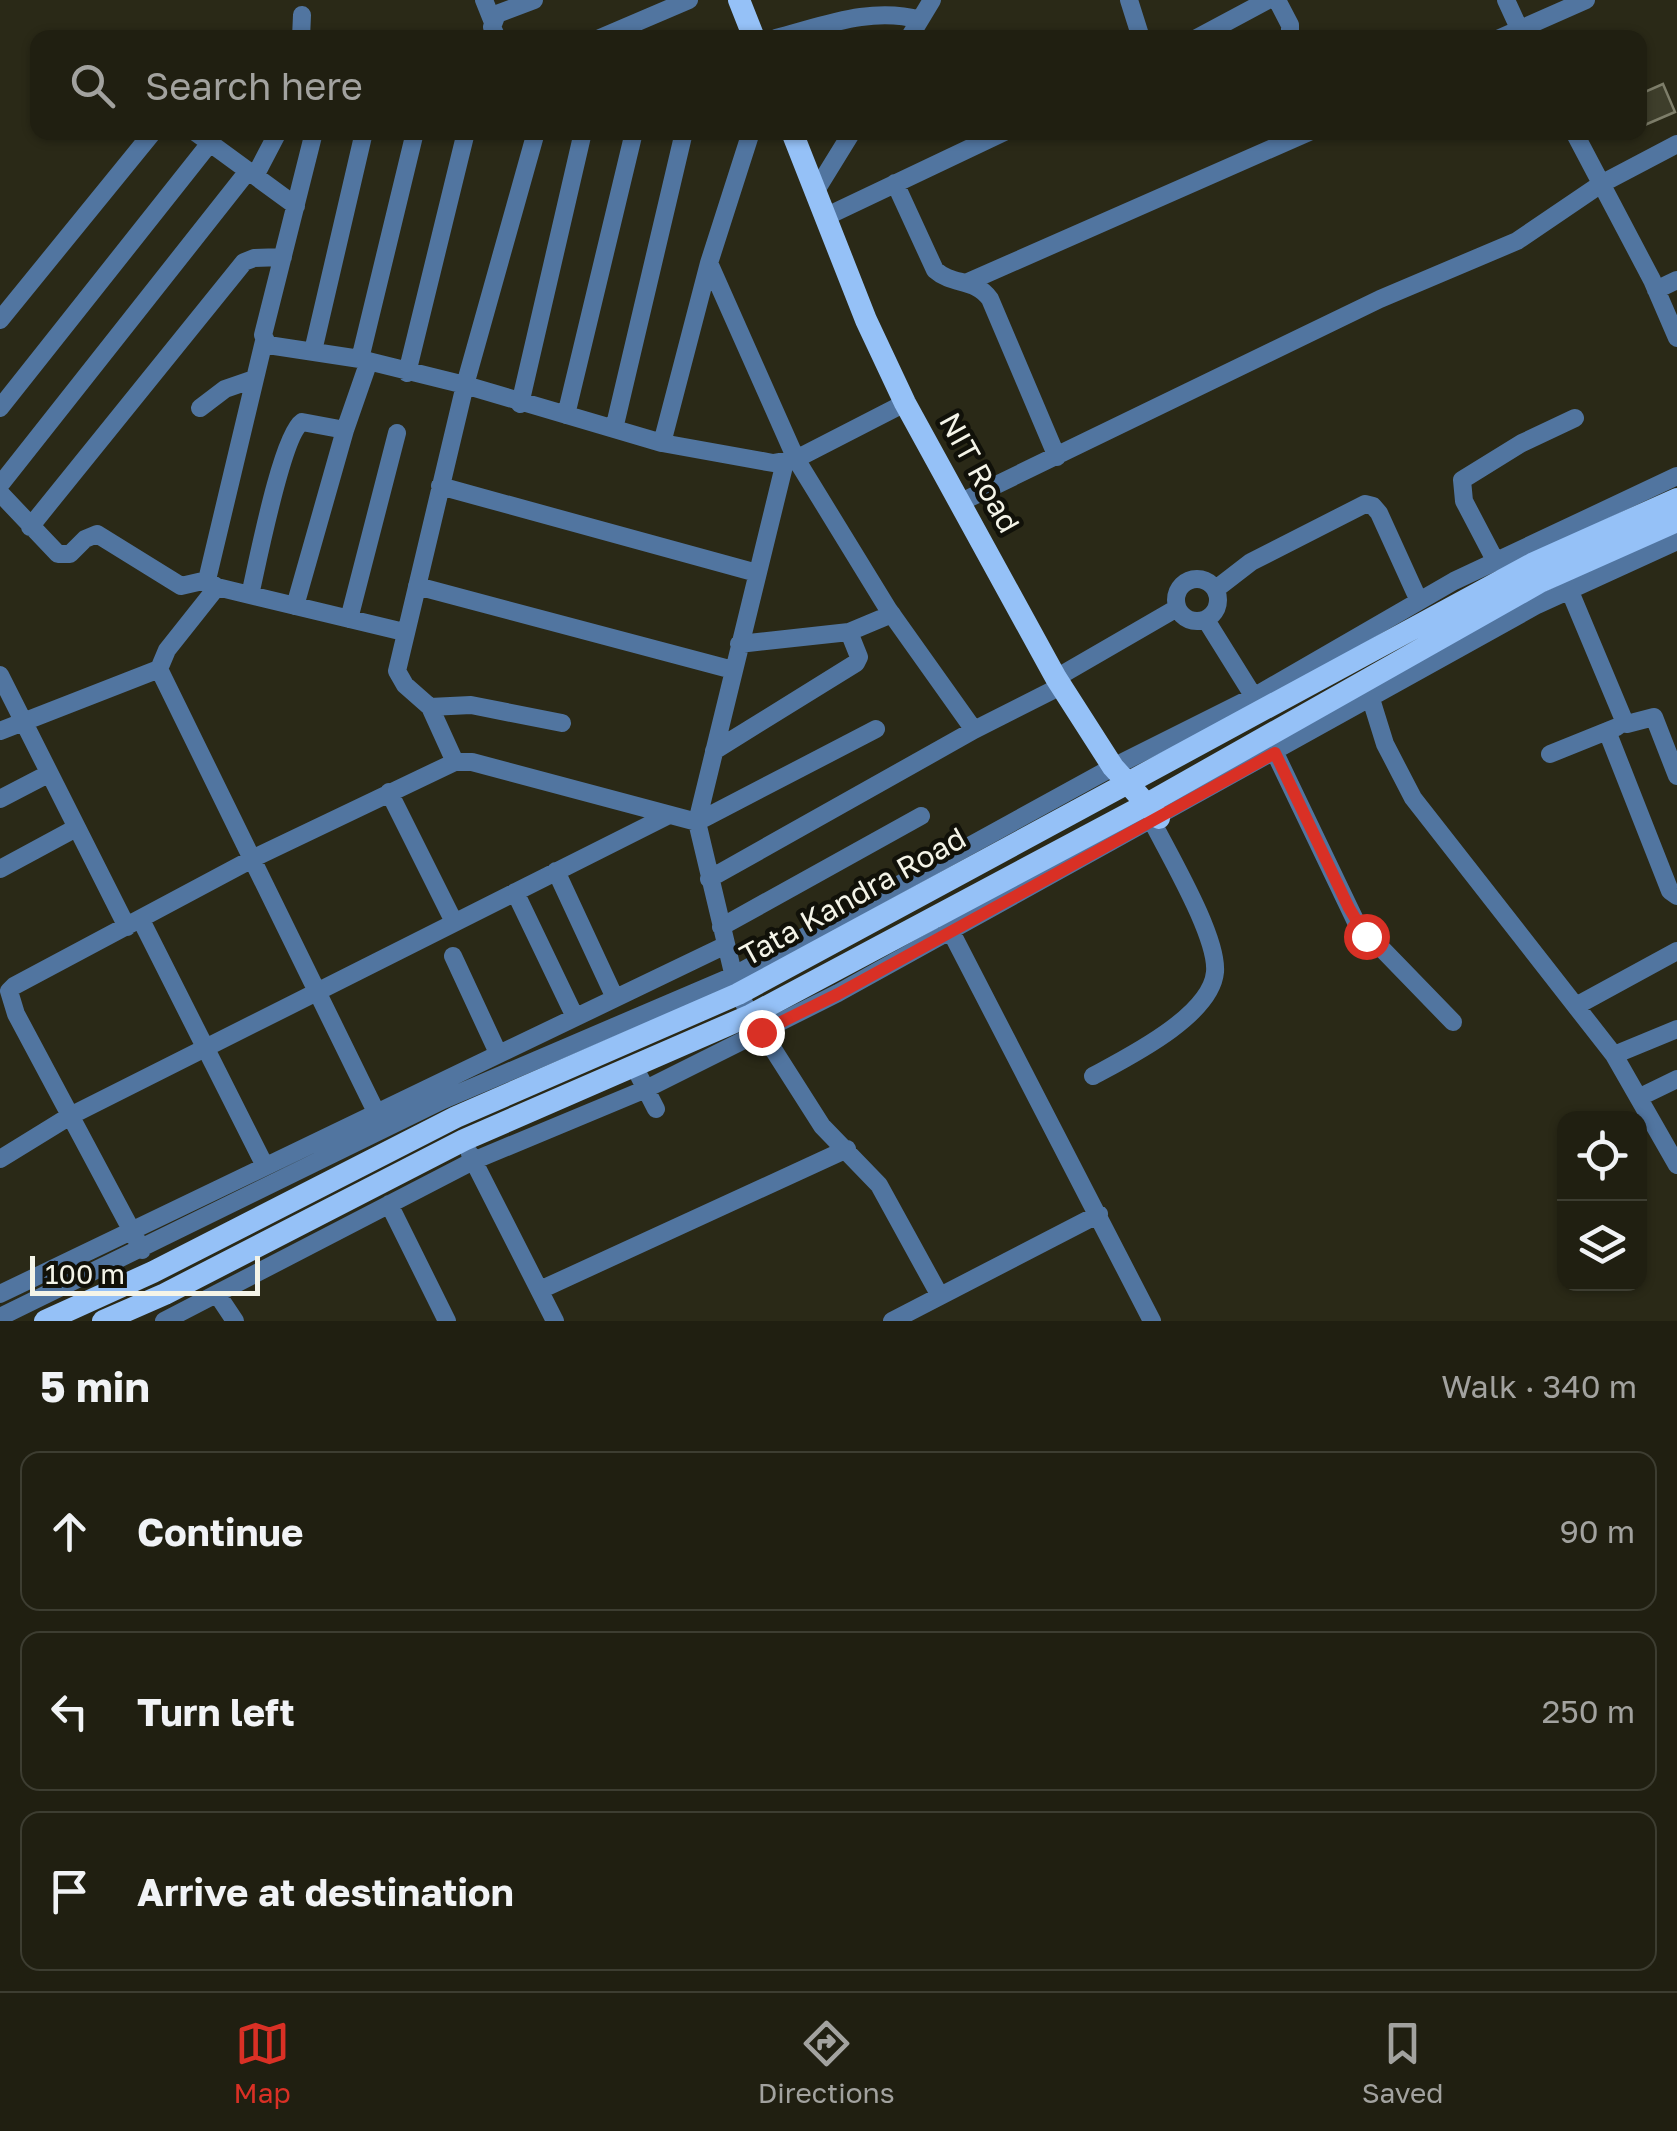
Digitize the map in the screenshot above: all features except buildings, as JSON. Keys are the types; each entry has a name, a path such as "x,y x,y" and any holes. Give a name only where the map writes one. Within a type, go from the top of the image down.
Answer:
{"main road":[{"path":"738,0 751,30"},
{"name":"NIT Road","path":"795,140 866,320 905,403 1058,682 1120,774 1153,814"},
{"name":"Tata Kandra Road","path":"44,1321 153,1272 456,1117 736,985 1120,774 1534,563 1677,499"},
{"name":"Tata Kandra Road","path":"103,1321 468,1150 634,1066 756,1023 1153,814 1677,520"}],"street":[{"path":"484,0 494,29"},
{"path":"494,29 505,10 534,0"},
{"path":"619,30 689,0"},
{"path":"914,30 932,0"},
{"path":"1129,0 1138,30"},
{"path":"1212,30 1268,0"},
{"path":"1277,0 1290,30"},
{"path":"1506,0 1520,30"},
{"path":"1527,30 1586,0"},
{"path":"809,30 875,14 900,14 920,20"},
{"path":"301,30 302,15"},
{"path":"0,320 146,140"},
{"path":"0,408 201,140"},
{"path":"206,140 296,206"},
{"path":"0,484 252,174 273,140"},
{"path":"312,140 254,379 212,584 166,650 159,669 380,1121"},
{"path":"313,351 362,140"},
{"path":"295,606 364,360 412,140"},
{"path":"408,372 464,140"},
{"path":"455,762 430,707 399,678 397,671 465,385 534,140"},
{"path":"520,404 581,140"},
{"path":"566,414 632,140"},
{"path":"614,429 682,140"},
{"path":"662,443 709,263 748,140"},
{"path":"815,192 847,140"},
{"path":"825,217 987,140"},
{"path":"968,282 1291,140"},
{"path":"1578,140 1677,338"},
{"path":"962,502 1380,299 1517,241 1601,184 1677,144"},
{"path":"896,183 935,270 942,276 983,289 990,299 1056,458"},
{"path":"30,527 244,262 283,258"},
{"path":"709,263 790,460 974,730"},
{"path":"1656,290 1677,280"},
{"path":"264,340 268,345 364,360 465,385 662,443 790,460 905,403"},
{"path":"200,408 225,389 254,379"},
{"path":"1496,562 1464,501 1460,491 1462,480 1522,443 1576,418"},
{"path":"250,595 294,428 302,422 345,430"},
{"path":"349,619 397,433"},
{"path":"790,460 756,573 698,822 736,985 822,1126 879,1185 940,1296"},
{"path":"1206,620 1258,703 1419,601 1677,476"},
{"path":"440,486 756,573"},
{"path":"0,492 58,554 70,554 85,539 98,534 181,586 212,584 404,632"},
{"path":"1216,590 1250,562 1364,504 1379,513 1419,601"},
{"path":"1093,1076 1153,1042 1199,1003 1212,986 1215,972 1205,930 1153,814 1371,699 1537,605 1566,581 1677,540"},
{"path":"1176,608 1176,594 1191,579 1205,580 1216,590 1218,603 1206,620"},
{"path":"1566,581 1626,724"},
{"path":"417,586 733,670"},
{"path":"1176,608 1192,621 1206,620"},
{"path":"710,879 1058,682 1176,608"},
{"path":"739,644 849,632 892,614"},
{"path":"714,751 856,663 859,657 849,632"},
{"path":"0,732 159,669"},
{"path":"0,675 76,828 134,923 265,1166"},
{"path":"1371,699 1385,744 1414,798 1614,1055 1677,1164"},
{"path":"430,707 472,705 562,724"},
{"path":"1550,754 1654,717 1670,733 1677,776"},
{"path":"142,1250 70,1116 8,1018 8,991 14,986 254,858 455,762 472,762 698,822 876,728"},
{"path":"1607,731 1670,890 1677,896"},
{"path":"1275,753 1356,922 1453,1022"},
{"path":"0,798 48,774"},
{"path":"389,792 454,922"},
{"path":"0,1159 70,1116 666,816"},
{"path":"0,1316 142,1250 498,1053 615,998 921,816"},
{"path":"0,869 76,828"},
{"path":"556,871 615,998"},
{"path":"514,892 575,1016"},
{"path":"946,922 1152,1321"},
{"path":"1576,1006 1677,951"},
{"path":"453,956 498,1053"},
{"path":"0,1294 265,1166 736,985"},
{"path":"164,1321 389,1204 468,1150 647,1089 756,1023"},
{"path":"1614,1055 1677,1029"},
{"path":"634,1066 656,1109"},
{"path":"1640,1096 1677,1079"},
{"path":"468,1150 556,1321"},
{"path":"540,1290 847,1150"},
{"path":"389,1204 447,1321"},
{"path":"892,1321 1099,1214"},
{"path":"217,1294 235,1321"}],"route":[{"path":"761,1032 838,994 1275,753 1366,936"}]}
